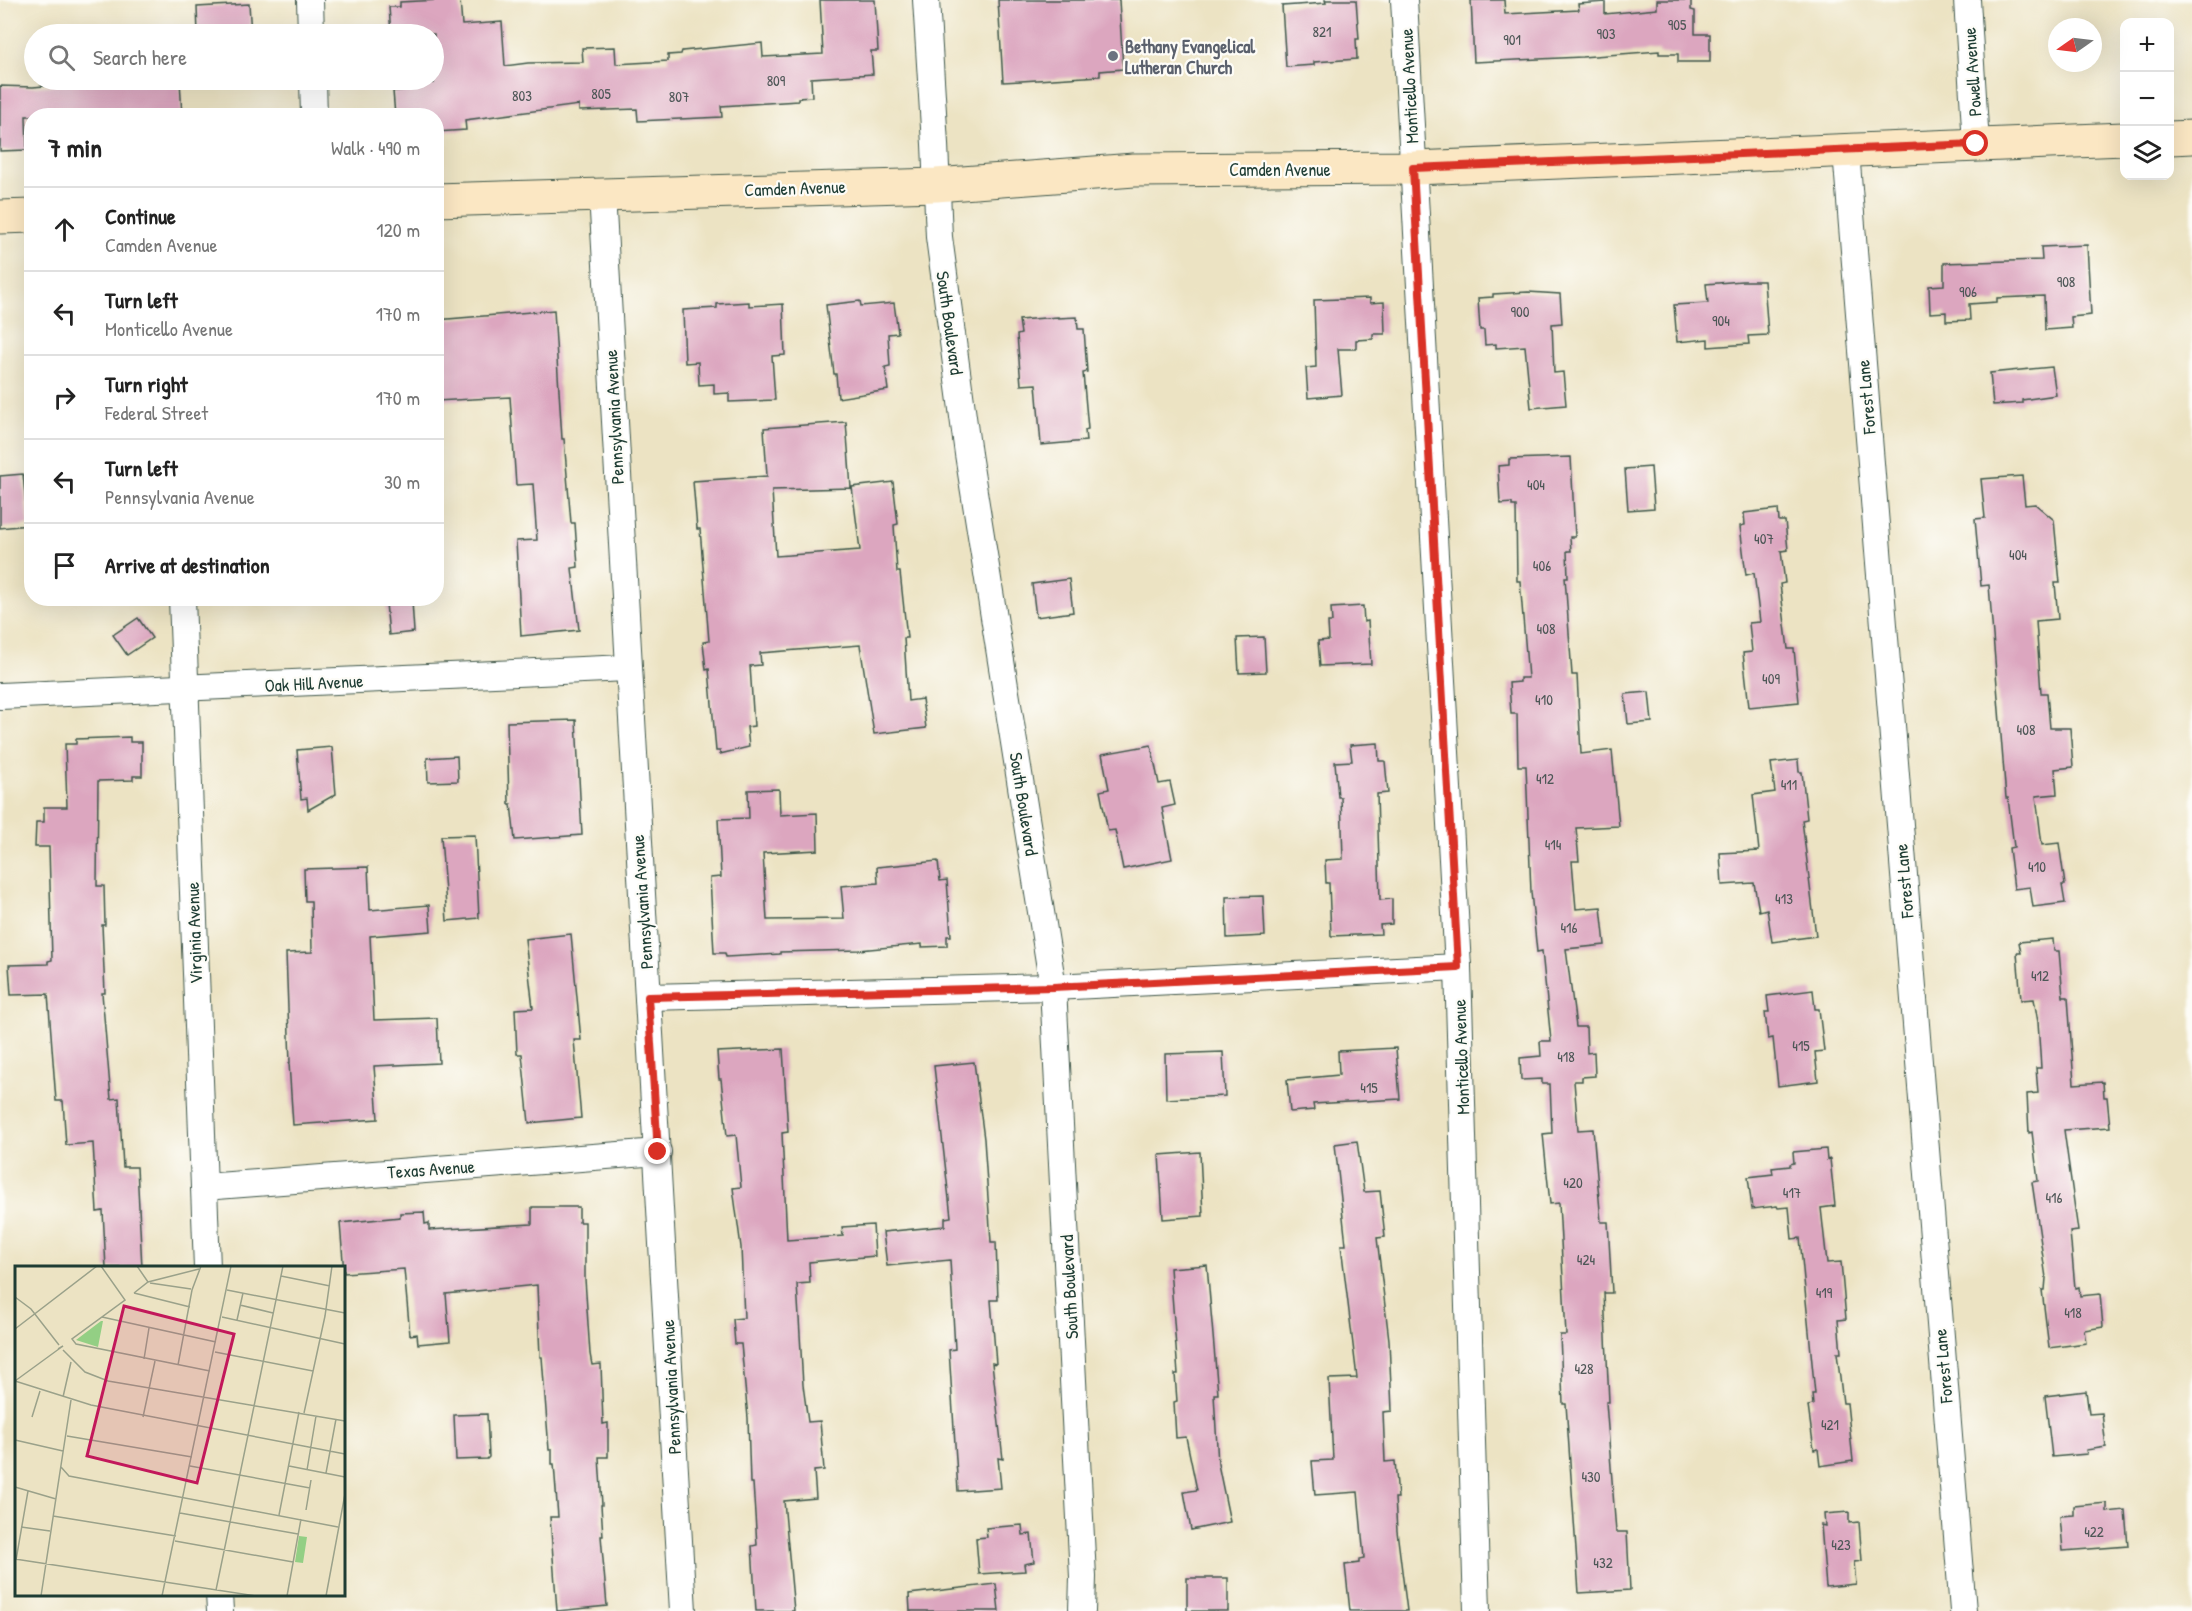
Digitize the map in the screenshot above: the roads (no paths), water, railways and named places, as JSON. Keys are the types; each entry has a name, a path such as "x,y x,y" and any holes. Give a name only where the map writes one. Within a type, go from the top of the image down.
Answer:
{"street":[{"path":"310,0 311,24"},
{"name":"South Boulevard","path":"926,0 939,237 968,454 1053,987 1083,1566 1082,1611"},
{"name":"Monticello Avenue","path":"1404,0 1458,967 1477,1611"},
{"name":"Powell Avenue","path":"1967,0 1976,144"},
{"path":"313,90 314,108"},
{"path":"2174,138 2192,137"},
{"name":"Camden Avenue","path":"444,200 936,185 1134,170 1413,168 2120,139"},
{"name":"Forest Lane","path":"1846,151 1963,1611"},
{"name":"Pennsylvania Avenue","path":"602,194 627,668 658,1152 683,1611"},
{"path":"0,218 24,216"},
{"name":"Virginia Avenue","path":"182,606 207,1266"},
{"name":"Oak Hill Avenue","path":"0,696 627,668"},
{"path":"648,997 1053,987 1458,967"},
{"name":"Texas Avenue","path":"204,1187 658,1152"},
{"path":"219,1596 220,1611"}],"place":[{"name":"Bethany Evangelical Lutheran Church","path":"1113,56"}]}
